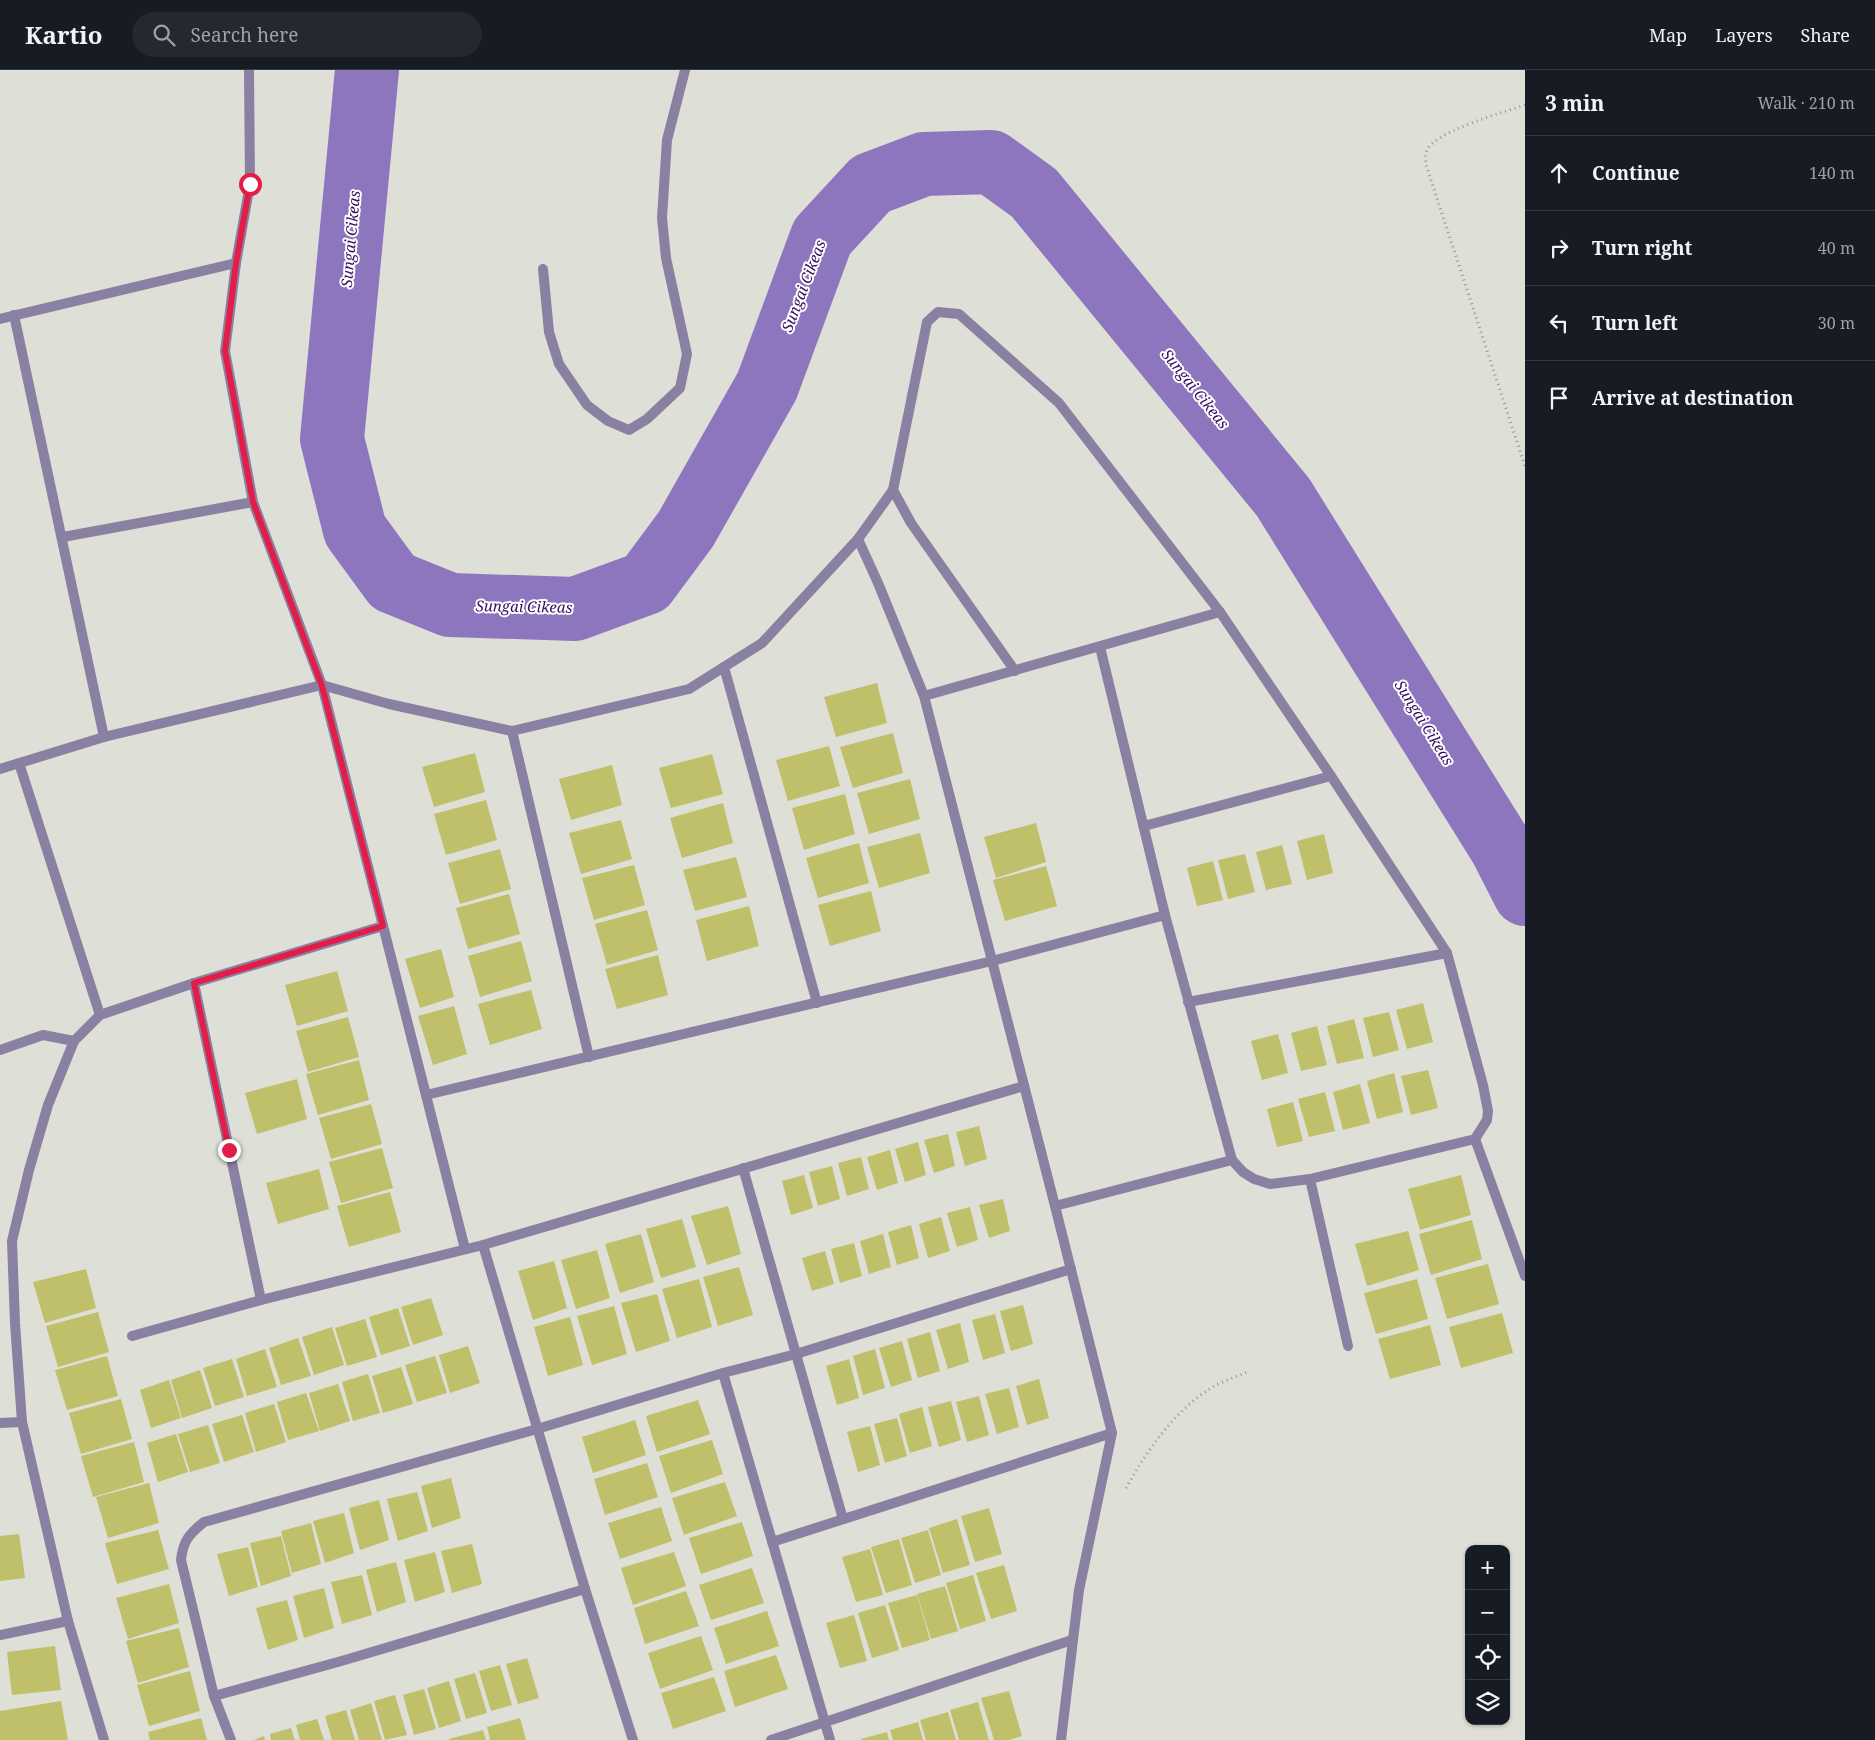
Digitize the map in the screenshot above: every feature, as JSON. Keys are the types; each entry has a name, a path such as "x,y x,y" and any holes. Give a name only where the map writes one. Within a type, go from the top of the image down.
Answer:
{"street":[{"path":"249,70 250,184 236,263 225,351 253,502 322,686 465,1249"},
{"path":"543,269 549,332 560,364 587,405 608,421 629,430 647,419 680,388 687,354 666,258 662,218 667,140 685,70"},
{"path":"0,320 14,315 236,263"},
{"path":"0,769 104,738 322,686 389,704 512,731 689,689 762,643 858,539 893,490 927,322 938,312 958,314 1059,403 1220,612 1331,776 1447,953 1483,1085 1488,1111 1487,1120 1475,1139 1310,1179 1270,1184 1254,1179 1243,1172 1232,1160 1165,915 1100,647"},
{"path":"14,315 63,537 104,738"},
{"path":"893,490 911,523 1015,671"},
{"path":"63,537 253,502"},
{"path":"858,539 924,696 1112,1433 1078,1590 1061,1740"},
{"path":"924,696 1220,612"},
{"path":"724,667 817,1002"},
{"path":"512,731 590,1057"},
{"path":"19,763 100,1015"},
{"path":"1144,826 1331,776"},
{"path":"426,1095 992,961 1165,915"},
{"path":"104,1740 68,1621 22,1422 15,1323 12,1241 29,1170 48,1105 74,1041 100,1015 194,983 383,926"},
{"path":"1188,1002 1447,953"},
{"path":"194,983 261,1300"},
{"path":"0,1050 43,1035 74,1041"},
{"path":"132,1336 261,1300 483,1245 1024,1086"},
{"path":"1475,1139 1525,1276"},
{"path":"1055,1206 1232,1160"},
{"path":"743,1168 843,1519"},
{"path":"1310,1179 1348,1346"},
{"path":"483,1245 537,1429 634,1740"},
{"path":"231,1740 214,1696 180,1560 188,1536 204,1522 537,1429 723,1373 796,1354 1071,1269"},
{"path":"723,1373 830,1740"},
{"path":"0,1423 22,1422"},
{"path":"772,1542 1112,1433"},
{"path":"214,1696 338,1662 586,1589"},
{"path":"0,1635 68,1621"},
{"path":"771,1740 1072,1640"}],"path":[{"path":"1525,105 1456,129 1435,140 1426,152 1426,165 1525,466"},
{"path":"1123,1494 1145,1455 1182,1411 1209,1389 1247,1372"}],"building":[{"path":"877,683 887,723 836,737 824,697"},
{"path":"893,733 903,773 853,788 840,747"},
{"path":"829,746 840,786 788,801 776,760"},
{"path":"475,753 485,792 434,807 422,767"},
{"path":"712,754 723,794 671,808 659,768"},
{"path":"612,765 622,805 571,820 559,779"},
{"path":"910,779 920,819 869,834 857,793"},
{"path":"845,794 855,834 804,850 792,808"},
{"path":"486,800 497,840 446,855 434,814"},
{"path":"723,803 733,843 682,858 670,818"},
{"path":"621,820 632,859 581,874 569,833"},
{"path":"1036,823 1046,862 996,878 984,837"},
{"path":"920,833 930,873 879,888 867,847"},
{"path":"1324,834 1333,873 1307,880 1297,841"},
{"path":"859,843 869,883 818,898 806,858"},
{"path":"1282,845 1292,884 1266,890 1256,852"},
{"path":"500,849 511,889 460,904 448,863"},
{"path":"1245,854 1255,892 1228,899 1218,860"},
{"path":"736,857 747,897 695,911 683,870"},
{"path":"1213,861 1223,900 1197,906 1187,868"},
{"path":"634,865 645,905 594,920 582,878"},
{"path":"1046,866 1057,906 1005,921 993,880"},
{"path":"871,891 881,931 830,946 818,905"},
{"path":"509,894 520,934 468,949 456,908"},
{"path":"749,906 759,946 707,961 696,920"},
{"path":"647,910 658,950 607,965 595,924"},
{"path":"521,941 532,981 480,997 468,956"},
{"path":"441,949 454,997 420,1008 405,959"},
{"path":"658,955 668,995 617,1009 605,969"},
{"path":"337,971 348,1011 297,1026 285,985"},
{"path":"531,990 542,1029 490,1045 478,1004"},
{"path":"1423,1003 1433,1042 1407,1049 1396,1010"},
{"path":"454,1006 467,1054 433,1065 418,1016"},
{"path":"1389,1012 1399,1050 1373,1057 1363,1018"},
{"path":"348,1017 359,1057 308,1072 296,1031"},
{"path":"1354,1019 1364,1058 1337,1064 1327,1026"},
{"path":"1317,1026 1327,1065 1301,1071 1291,1033"},
{"path":"1278,1034 1288,1073 1262,1080 1251,1041"},
{"path":"359,1060 369,1100 318,1115 306,1074"},
{"path":"1428,1070 1438,1108 1411,1115 1401,1076"},
{"path":"1394,1073 1403,1112 1377,1119 1367,1081"},
{"path":"297,1079 307,1119 257,1134 245,1093"},
{"path":"1360,1084 1370,1123 1343,1130 1333,1092"},
{"path":"1325,1092 1335,1131 1309,1137 1298,1099"},
{"path":"1293,1102 1303,1141 1277,1147 1267,1109"},
{"path":"371,1104 382,1144 331,1159 319,1118"},
{"path":"979,1126 987,1159 965,1166 956,1132"},
{"path":"948,1134 955,1166 934,1173 924,1140"},
{"path":"918,1142 926,1175 905,1182 895,1149"},
{"path":"382,1148 393,1188 341,1203 329,1162"},
{"path":"890,1150 898,1183 877,1190 867,1157"},
{"path":"861,1157 869,1189 847,1196 838,1163"},
{"path":"832,1166 840,1199 818,1206 809,1172"},
{"path":"319,1169 329,1209 278,1224 266,1183"},
{"path":"804,1175 813,1208 791,1215 782,1181"},
{"path":"1461,1175 1471,1215 1420,1230 1408,1189"},
{"path":"390,1192 401,1232 349,1247 337,1206"},
{"path":"1003,1199 1010,1231 989,1238 979,1205"},
{"path":"728,1206 741,1254 707,1265 691,1216"},
{"path":"970,1207 978,1240 957,1247 947,1213"},
{"path":"941,1217 950,1251 928,1258 919,1224"},
{"path":"682,1219 696,1267 661,1278 646,1229"},
{"path":"1472,1220 1482,1259 1431,1275 1419,1234"},
{"path":"911,1225 919,1258 897,1265 888,1232"},
{"path":"1408,1231 1419,1270 1367,1286 1355,1244"},
{"path":"641,1234 654,1282 620,1293 605,1244"},
{"path":"883,1234 891,1267 869,1274 860,1241"},
{"path":"854,1243 862,1276 840,1283 831,1249"},
{"path":"597,1250 610,1298 576,1309 561,1260"},
{"path":"825,1251 834,1284 812,1291 802,1258"},
{"path":"554,1261 567,1308 533,1320 518,1271"},
{"path":"1488,1264 1499,1304 1447,1319 1435,1278"},
{"path":"739,1267 753,1315 718,1326 703,1277"},
{"path":"86,1269 96,1308 45,1323 33,1282"},
{"path":"699,1279 712,1327 677,1338 662,1289"},
{"path":"1417,1279 1428,1319 1376,1334 1364,1293"},
{"path":"657,1294 670,1341 636,1352 621,1303"},
{"path":"431,1298 443,1335 413,1345 401,1307"},
{"path":"1023,1305 1033,1344 1011,1351 1000,1311"},
{"path":"614,1306 627,1354 592,1365 577,1316"},
{"path":"398,1308 410,1346 381,1355 369,1317"},
{"path":"98,1312 109,1352 58,1367 46,1326"},
{"path":"1502,1313 1513,1353 1461,1368 1449,1327"},
{"path":"995,1314 1005,1353 983,1360 972,1320"},
{"path":"570,1317 583,1365 548,1376 534,1327"},
{"path":"365,1319 377,1357 347,1366 335,1328"},
{"path":"960,1323 969,1362 948,1369 936,1330"},
{"path":"1430,1325 1441,1365 1390,1379 1378,1339"},
{"path":"332,1327 344,1365 314,1375 302,1337"},
{"path":"930,1332 940,1371 918,1378 907,1339"},
{"path":"298,1338 311,1376 281,1385 269,1348"},
{"path":"902,1341 912,1380 891,1387 879,1348"},
{"path":"468,1346 480,1383 450,1393 439,1355"},
{"path":"265,1349 277,1387 247,1396 236,1359"},
{"path":"875,1349 885,1388 863,1395 853,1356"},
{"path":"107,1356 118,1396 67,1410 55,1370"},
{"path":"435,1356 447,1393 417,1402 405,1365"},
{"path":"232,1359 244,1397 215,1406 203,1368"},
{"path":"849,1359 859,1398 837,1405 826,1366"},
{"path":"401,1367 413,1404 383,1413 372,1376"},
{"path":"200,1370 212,1408 182,1418 171,1380"},
{"path":"368,1374 380,1413 353,1421 342,1382"},
{"path":"1039,1379 1049,1418 1027,1425 1016,1386"},
{"path":"169,1380 181,1418 151,1428 140,1390"},
{"path":"338,1384 350,1421 320,1431 309,1393"},
{"path":"1009,1388 1019,1427 997,1434 985,1394"},
{"path":"306,1393 319,1431 288,1440 277,1402"},
{"path":"979,1396 989,1435 967,1442 956,1402"},
{"path":"121,1399 132,1439 81,1454 69,1413"},
{"path":"698,1400 710,1434 657,1452 646,1416"},
{"path":"951,1401 961,1440 939,1447 928,1407"},
{"path":"274,1404 286,1442 256,1452 245,1413"},
{"path":"922,1407 932,1446 910,1453 899,1414"},
{"path":"242,1415 254,1452 224,1462 212,1424"},
{"path":"897,1418 907,1456 885,1463 874,1424"},
{"path":"635,1420 646,1455 593,1473 582,1437"},
{"path":"208,1425 220,1463 190,1472 178,1434"},
{"path":"870,1426 880,1465 858,1472 847,1432"},
{"path":"176,1434 188,1472 158,1482 147,1443"},
{"path":"712,1440 723,1474 671,1493 659,1456"},
{"path":"134,1442 144,1482 93,1497 81,1456"},
{"path":"647,1463 658,1497 605,1515 594,1479"},
{"path":"451,1478 461,1518 432,1528 421,1486"},
{"path":"725,1482 737,1516 684,1535 672,1498"},
{"path":"149,1483 159,1523 108,1538 96,1497"},
{"path":"417,1492 428,1531 398,1541 387,1499"},
{"path":"379,1500 389,1540 360,1550 349,1508"},
{"path":"661,1507 672,1541 620,1559 608,1523"},
{"path":"989,1508 1002,1554 975,1562 961,1516"},
{"path":"344,1513 354,1553 325,1563 313,1521"},
{"path":"957,1519 970,1565 943,1573 929,1528"},
{"path":"742,1522 753,1556 701,1574 689,1538"},
{"path":"311,1523 321,1564 292,1573 281,1531"},
{"path":"158,1530 169,1569 117,1584 105,1543"},
{"path":"928,1530 941,1575 915,1583 901,1538"},
{"path":"19,1534 25,1578 0,1581 0,1536"},
{"path":"281,1536 291,1576 261,1586 250,1543"},
{"path":"899,1539 912,1585 886,1593 871,1547"},
{"path":"472,1544 482,1584 452,1593 441,1551"},
{"path":"248,1547 258,1587 229,1596 217,1554"},
{"path":"870,1549 883,1595 856,1602 842,1557"},
{"path":"435,1552 445,1592 415,1602 404,1560"},
{"path":"674,1552 686,1586 633,1605 621,1568"},
{"path":"396,1562 406,1602 377,1612 366,1570"},
{"path":"1004,1565 1017,1611 991,1619 976,1573"},
{"path":"752,1568 764,1603 711,1620 699,1585"},
{"path":"362,1575 372,1615 342,1624 331,1582"},
{"path":"973,1575 986,1621 960,1629 946,1583"},
{"path":"169,1584 179,1623 128,1639 116,1598"},
{"path":"945,1586 958,1631 931,1639 917,1594"},
{"path":"324,1588 334,1628 304,1638 293,1596"},
{"path":"686,1591 699,1626 645,1644 634,1608"},
{"path":"917,1595 930,1640 902,1648 888,1603"},
{"path":"287,1600 298,1640 268,1650 256,1608"},
{"path":"885,1605 899,1650 872,1658 858,1613"},
{"path":"767,1611 779,1646 726,1664 714,1628"},
{"path":"854,1615 867,1661 840,1668 826,1623"},
{"path":"179,1628 189,1667 138,1683 126,1641"},
{"path":"701,1636 713,1670 660,1689 648,1653"},
{"path":"55,1646 61,1690 12,1695 7,1652"},
{"path":"776,1655 788,1689 735,1707 724,1671"},
{"path":"527,1658 539,1698 518,1704 506,1664"},
{"path":"500,1665 512,1705 491,1711 479,1671"},
{"path":"190,1671 200,1711 149,1726 137,1685"},
{"path":"475,1673 487,1713 466,1719 454,1679"},
{"path":"714,1677 726,1711 673,1729 661,1693"},
{"path":"449,1681 461,1721 439,1728 427,1688"},
{"path":"424,1689 436,1729 414,1735 403,1695"},
{"path":"1009,1691 1022,1736 1009,1740 994,1740 981,1698"},
{"path":"395,1695 407,1735 385,1740 374,1701"},
{"path":"61,1701 68,1740 0,1740 0,1711"},
{"path":"978,1702 989,1740 959,1740 950,1710"},
{"path":"371,1703 382,1740 359,1740 350,1710"},
{"path":"346,1710 355,1740 332,1740 325,1716"},
{"path":"948,1712 956,1740 926,1740 920,1720"},
{"path":"201,1718 207,1740 150,1740 148,1732"},
{"path":"520,1718 526,1740 490,1740 487,1727"},
{"path":"317,1719 324,1740 300,1740 296,1725"},
{"path":"918,1722 923,1740 893,1740 890,1730"},
{"path":"291,1728 295,1740 271,1740 270,1734"},
{"path":"483,1730 486,1740 449,1740 449,1739"},
{"path":"887,1732 889,1740 861,1740 861,1739"},
{"path":"264,1736 265,1740 254,1740"}],"waterway":[{"name":"Sungai Cikeas","path":"367,70 332,439 355,530 393,582 450,605 575,609 646,583 686,529 767,386 822,237 871,184 924,164 991,162 1034,193 1283,497 1501,847 1525,894"}],"route":[{"path":"229,1150 194,983 383,926 322,686 253,502 225,351 236,263 250,184"}]}
